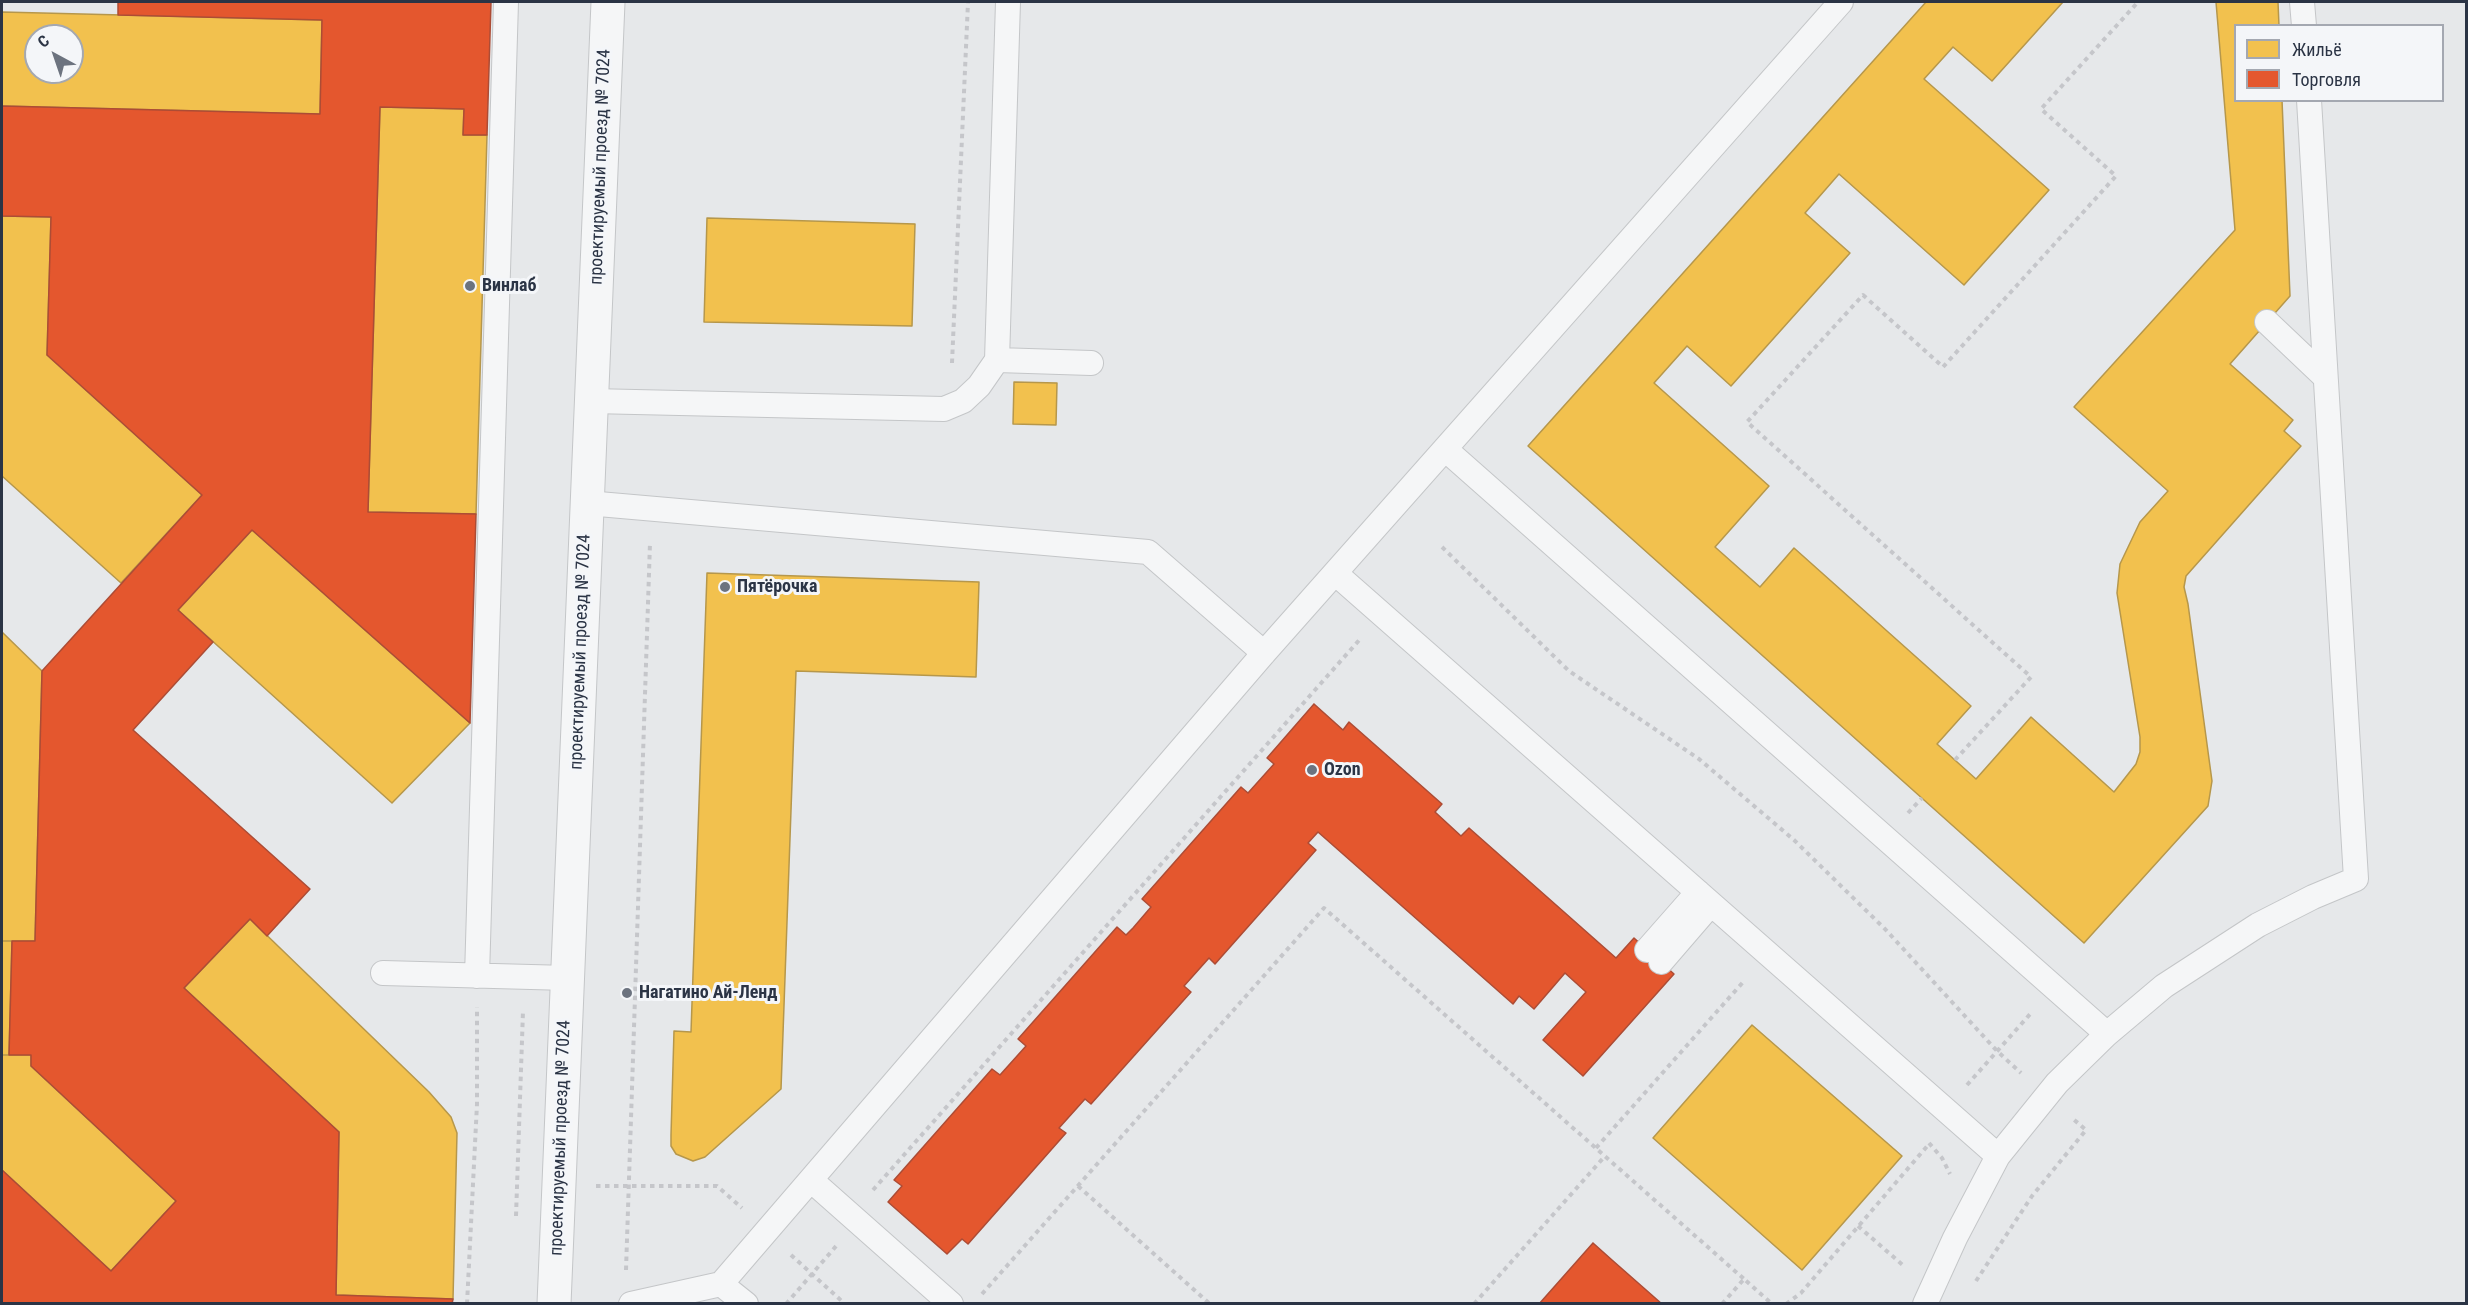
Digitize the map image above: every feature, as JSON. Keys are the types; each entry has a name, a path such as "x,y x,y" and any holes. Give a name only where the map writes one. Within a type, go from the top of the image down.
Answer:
{"street":[{"name":"проектируемый проезд № 7024","path":"554,1304 608,2"}],"lane":[{"path":"477,976 506,2"},
{"path":"591,401 944,409 963,401 979,386 997,360 1008,2"},
{"path":"631,1304 721,1284 1264,653 1841,2"},
{"path":"2302,2 2304,24"},
{"path":"1925,1304 1955,1238 1998,1156 2046,1095 2107,1034 2164,986 2258,925 2313,897 2356,879 2308,102"},
{"path":"2267,322 2325,377"},
{"path":"997,360 1091,363"},
{"path":"1445,449 2107,1034"},
{"path":"587,503 1148,552 1264,653"},
{"path":"1335,573 1998,1156"},
{"path":"1654,956 1705,898"},
{"path":"383,973 568,978"},
{"path":"812,1181 951,1304"},
{"path":"721,1284 746,1304"}],"path":[{"path":"951,366 954,355 968,2"},
{"path":"1956,760 2031,677 1747,422 1863,295 1943,367 2116,176 2042,109 2138,2"},
{"path":"626,1280 651,509"},
{"path":"1442,547 1569,671 1700,759 1794,840 1893,938 1997,1051 2086,1130 2032,1196 1971,1288"},
{"path":"786,1304 858,1221 866,1198 1382,614"},
{"path":"980,1296 1324,908 1772,1304"},
{"path":"467,1304 477,1104 477,976"},
{"path":"516,1220 524,977"},
{"path":"1596,1148 1744,981"},
{"path":"1945,1110 2032,1012"},
{"path":"1786,1304 1801,1293 1929,1144"},
{"path":"1474,1304 1605,1156"},
{"path":"1078,1186 1210,1304"},
{"path":"1858,1226 1907,1269"},
{"path":"1722,1304 1744,1279"}],"building: Жильё":[{"path":"1926,2 2063,2 1992,81 1953,47 1924,79 2049,190 1964,285 1839,174 1805,213 1850,253 1731,386 1687,346 1654,383 1769,486 1715,547 1760,587 1794,548 1971,706 1937,744 1976,779 2031,717 2114,792 2136,764 2140,752 2140,737 2117,593 2120,564 2140,522 2168,491 2074,407 2235,230 2216,2 2278,2 2279,24 2234,24 2234,102 2282,102 2290,296 2230,364 2293,420 2284,431 2301,446 2186,576 2184,587 2212,781 2208,806 2084,943 1528,446"},
{"path":"2,12 322,20 320,114 2,106"},
{"path":"380,107 464,109 463,135 487,135 476,514 368,512"},
{"path":"2,216 51,217 47,355 202,495 121,583 2,476"},
{"path":"707,218 915,224 912,326 704,322"},
{"path":"1014,382 1057,383 1056,425 1013,424"},
{"path":"252,530 470,723 392,803 178,610"},
{"path":"707,573 979,582 976,677 796,671 781,1089 705,1157 693,1161 676,1154 671,1146 671,1135 674,1031 691,1032"},
{"path":"2,632 42,671 35,941 2,941"},
{"path":"250,919 429,1092 451,1117 457,1133 453,1299 336,1295 339,1132 184,988"},
{"path":"2,941 12,941 9,1055 2,1055"},
{"path":"1752,1025 1902,1156 1802,1270 1653,1138"},
{"path":"2,1055 31,1055 31,1066 176,1201 111,1271 2,1170"}],"building: Торговля":[{"path":"118,2 491,2 487,135 463,135 464,109 380,107 368,512 476,514 470,723 252,530 178,610 213,642 133,730 310,889 267,936 250,919 184,988 339,1132 336,1295 453,1299 452,1304 2,1304 2,1170 111,1271 176,1201 31,1066 31,1055 9,1055 12,941 35,941 42,671 202,495 47,355 51,217 2,216 2,106 320,114 322,20 118,15"},
{"path":"1314,704 1343,730 1349,722 1442,804 1435,812 1461,836 1469,828 1616,958 1634,938 1674,974 1583,1076 1543,1040 1586,992 1565,973 1534,1009 1519,996 1513,1004 1318,832 1308,843 1316,850 1215,964 1209,958 1184,986 1191,992 1091,1104 1085,1099 1059,1128 1066,1133 968,1244 962,1239 947,1254 888,1202 902,1186 894,1180 992,1069 1000,1075 1026,1046 1018,1039 1117,927 1126,935 1133,928 1151,907 1142,899 1241,787 1248,793 1274,764 1267,758"},
{"path":"1593,1243 1612,1260 1662,1304 1539,1304"}],"place":[{"name":"Винлаб","path":"470,286"},
{"name":"Пятёрочка","path":"725,587"},
{"name":"Ozon","path":"1312,770"},
{"name":"Нагатино Ай-Ленд","path":"627,993"}]}
